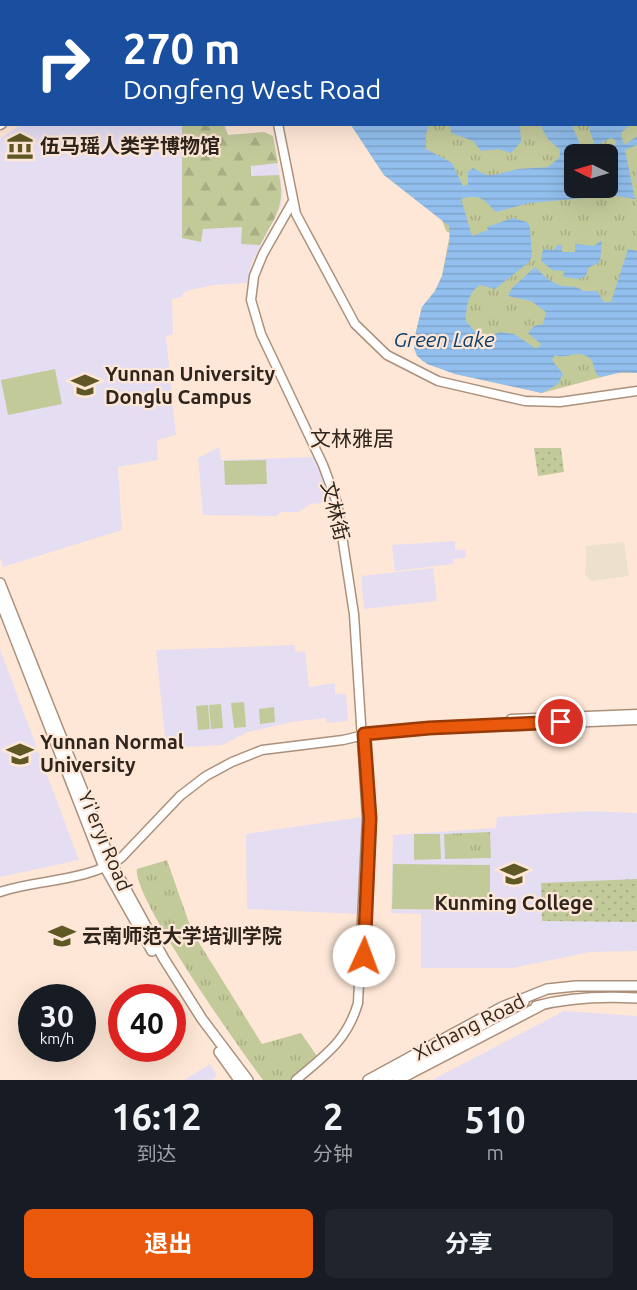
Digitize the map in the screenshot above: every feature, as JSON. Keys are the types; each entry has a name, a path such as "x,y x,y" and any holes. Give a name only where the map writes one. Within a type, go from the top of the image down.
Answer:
{"main road":[{"name":"Yi'eryi Road","path":"0,583 107,863"},
{"name":"Yi'eryi Road","path":"0,600 107,863 164,970 221,1050 239,1080"},
{"name":"Xichang Road","path":"368,1080 502,1006 539,992 561,987 637,986"},
{"name":"Xichang Road","path":"383,1080 505,1015 539,992"},
{"name":"Xichang Road","path":"505,1015 590,996 637,998"},
{"name":"Xichang Road","path":"398,1080 542,1005"},
{"name":"Yi'eryi Road","path":"221,1050 248,1080"}],"street":[{"path":"278,126 293,210 363,335 383,353 410,369 457,387 525,401 547,403 637,391"},
{"name":"文林街","path":"293,210 263,254 254,276 251,300 261,334 323,465 337,503 354,614 362,731"},
{"path":"0,892 107,863 176,792 203,771 261,745 362,731 637,714"},
{"path":"362,731 637,720"},
{"path":"296,1080 336,1046 351,1024 358,1003 367,818 362,731"},
{"path":"303,1080 339,1049 356,1025 362,1002 370,818 362,731"},
{"path":"0,887 107,863"}],"shaded area":[{"name":"Yunnan University Donglu Campus","path":"20,126 226,126 228,135 264,132 273,136 283,193 281,206 251,264 248,283 213,285 186,291 181,297 172,299 173,334 166,336 176,435 157,440 158,460 118,467 122,530 3,567 0,557 0,138"},
{"path":"219,447 221,460 314,457 333,502 311,504 298,512 281,512 276,516 203,515 198,458"},
{"path":"455,541 455,550 465,550 466,558 453,559 453,564 395,571 392,545"},
{"path":"624,542 629,576 591,581 585,575 586,546"},
{"path":"433,568 437,601 364,609 361,576"},
{"path":"294,645 296,652 305,651 309,687 335,683 335,694 346,694 348,721 327,723 326,718 292,722 248,732 222,745 166,748 156,650"},
{"name":"Yunnan Normal University","path":"0,649 79,860 0,877"},
{"name":"Kunming College","path":"590,811 637,813 637,951 590,952 513,968 421,968 421,914 391,913 393,835 496,828 497,817"},
{"path":"362,817 359,914 247,909 246,834"},
{"path":"564,1011 637,1016 637,1080 432,1080"},
{"path":"210,1064 217,1076 211,1080 184,1080"}],"green space":[{"path":"182,126 224,126 228,135 264,132 273,136 278,163 251,166 251,176 279,175 281,186 280,204 260,245 241,244 242,227 203,229 201,242 182,238"},
{"path":"352,126 637,126 637,373 617,373 542,393 455,374 422,361 414,348 415,336 422,307 435,291 442,276 450,233 446,231 442,220 384,175"},
{"path":"55,369 62,404 8,415 1,380"},
{"path":"534,448 561,448 564,472 538,476"},
{"path":"266,460 267,484 225,485 224,461"},
{"path":"244,702 246,727 234,728 231,703"},
{"path":"221,704 223,728 211,729 209,705"},
{"path":"208,705 210,729 198,730 196,706"},
{"path":"274,707 275,722 260,724 259,709"},
{"path":"490,832 491,858 445,859 444,834"},
{"path":"414,834 440,834 441,859 414,860"},
{"path":"167,860 188,920 198,941 262,1044 301,1033 319,1059 292,1080 263,1080 168,940 140,884 137,869"},
{"path":"393,864 490,865 490,910 392,909"},
{"path":"637,879 637,922 542,921 541,883"}],"water":[{"name":"Green Lake","path":"352,126 429,126 426,149 452,163 463,186 468,185 468,172 473,168 486,175 494,175 518,169 548,167 560,157 560,150 548,139 541,126 572,126 580,144 564,144 564,198 585,198 529,203 496,212 481,198 461,199 472,236 488,230 487,227 513,218 527,222 530,227 532,256 529,262 495,289 480,285 476,288 468,301 466,321 477,334 487,337 500,332 514,334 535,348 539,347 541,344 528,333 534,326 543,324 546,312 531,301 508,296 512,288 535,267 555,283 583,291 597,291 604,302 611,302 628,249 637,251 637,373 623,372 600,377 590,359 584,355 555,355 552,360 563,374 558,384 542,393 455,374 427,364 417,356 414,348 415,336 422,307 435,291 442,276 450,239 449,226 384,175"},
{"path":"450,126 520,126 521,142 511,153 498,149 481,151 473,141 451,133"},
{"path":"588,126 628,126 621,133 623,143 626,144 637,136 637,145 625,150 635,199 618,196 618,144 611,138 594,144"},
{"path":"602,240 600,262 588,268 586,276 579,279 563,277 564,271 552,270 541,261 543,249 554,250 557,245 562,245 562,252 575,252 575,244 594,246"}],"place":[{"name":"伍马瑶人类学博物馆","path":"20,146"},
{"name":"Yunnan University Donglu Campus","path":"85,385"},
{"name":"Yunnan Normal University","path":"20,754"},
{"name":"Kunming College","path":"514,874"},
{"name":"云南师范大学培训学院","path":"62,936"}],"district":[{"name":"文林雅居","path":"352,439"}],"route":[{"path":"364,956 370,818 364,734 429,728 561,722"}]}
